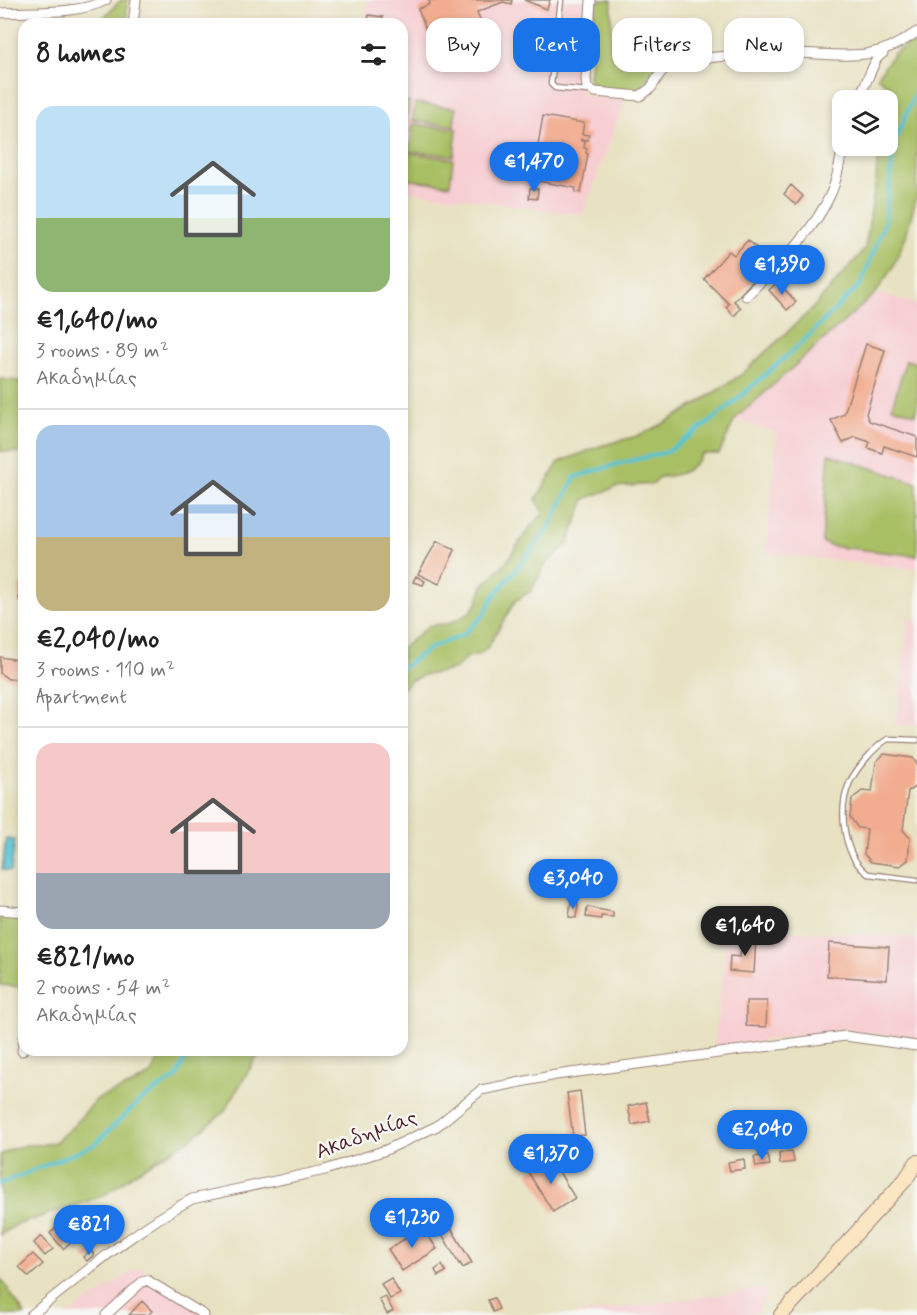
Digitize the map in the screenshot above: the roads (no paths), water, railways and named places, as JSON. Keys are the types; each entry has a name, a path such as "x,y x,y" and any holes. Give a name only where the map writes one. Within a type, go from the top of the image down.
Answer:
{"main road":[{"path":"781,1315 911,1181 917,1162"}],"street":[{"path":"0,13 80,9 106,0"},
{"path":"134,18 136,0"},
{"path":"591,0 586,83 587,87 595,92 640,96 651,88 661,72 675,62 683,60 793,53 861,55 888,50"},
{"path":"863,90 877,58 917,32"},
{"path":"746,296 789,252 821,211 834,184 841,156"},
{"path":"0,910 18,912"},
{"name":"Ακαδημίας","path":"31,1315 128,1240 192,1198 325,1170 386,1150 437,1126 482,1090 556,1075 845,1036 917,1046"},
{"path":"106,1315 147,1280 204,1315"}],"lane":[{"path":"561,0 551,84 555,88 595,92"},
{"path":"917,740 888,739 867,759 850,783 844,807 844,822 851,851 868,874 917,880"}],"water":[{"path":"6,839 15,840 11,871 2,870"}],"waterway":[{"path":"408,664 430,648 463,635 484,615 494,596 548,530 575,477 667,452 713,420 796,348 861,284 885,222 894,144 917,88"},
{"path":"0,1184 94,1145 141,1100 177,1077 186,1056"}]}
